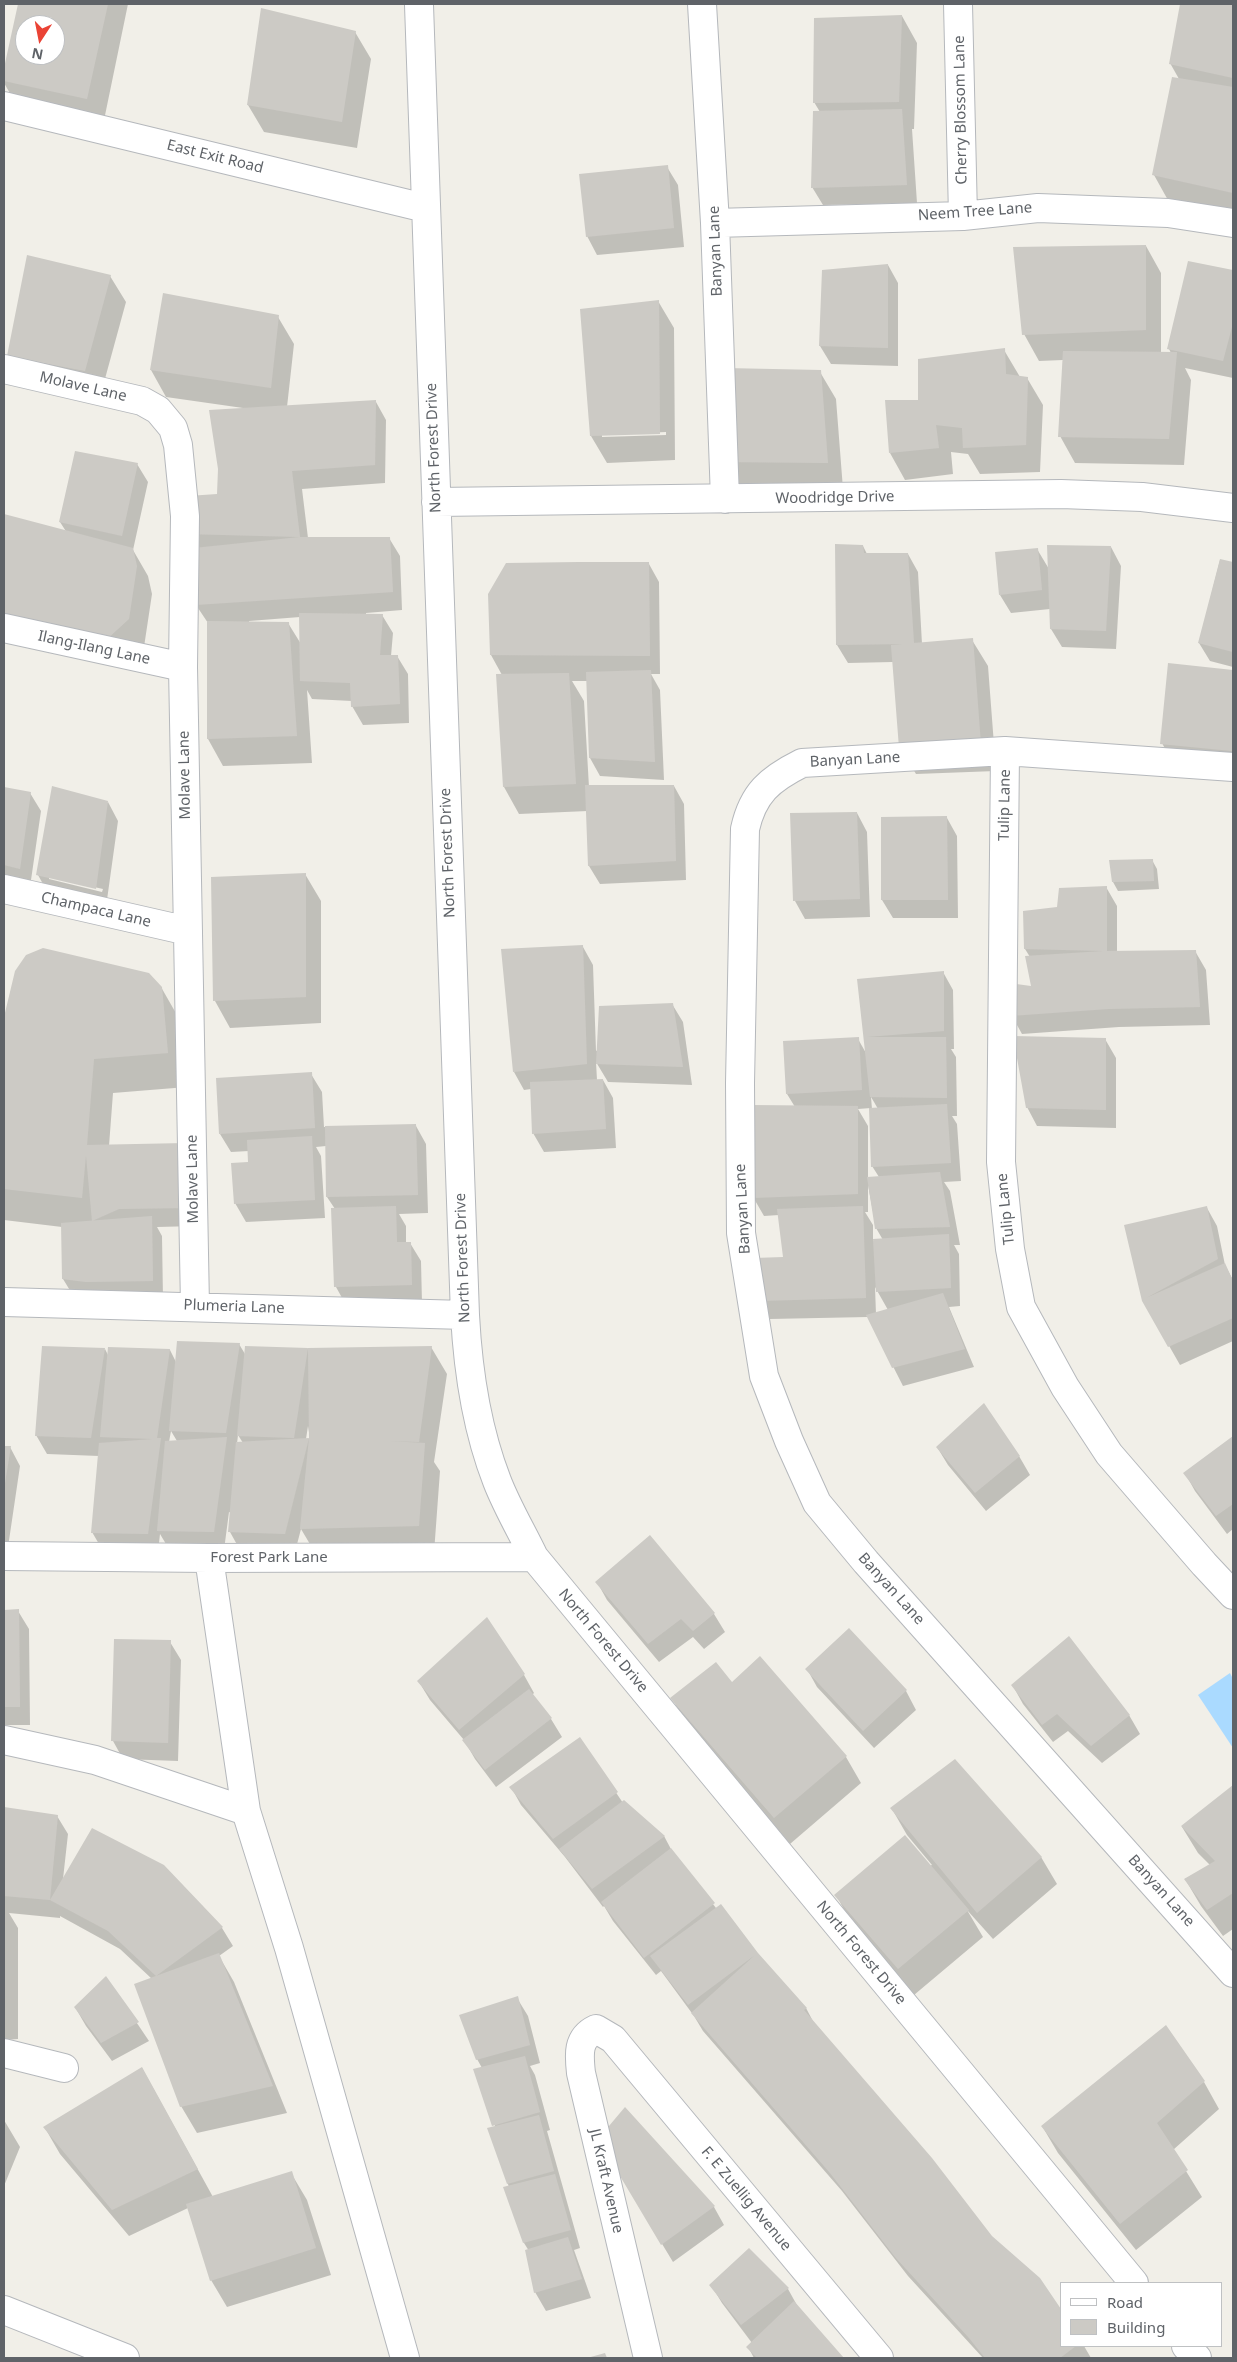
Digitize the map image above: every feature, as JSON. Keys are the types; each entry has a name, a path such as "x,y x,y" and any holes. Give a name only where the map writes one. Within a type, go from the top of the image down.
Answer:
{"street":[{"name":"North Forest Drive","path":"419,4 465,1315 468,1368 478,1415 497,1481 534,1557 1133,2282"},
{"name":"Banyan Lane","path":"702,4 715,223 725,499"},
{"name":"Cherry Blossom Lane","path":"958,4 963,216"},
{"name":"East Exit Road","path":"4,106 425,208"},
{"name":"Neem Tree Lane","path":"715,223 963,216 1038,208 1168,214 1233,223"},
{"name":"Molave Lane","path":"4,369 142,401 158,410 173,428 178,445 185,516 183,667 195,1306"},
{"name":"Woodridge Drive","path":"436,502 1061,494 1142,497 1233,508"},
{"name":"Ilang-Ilang Lane","path":"4,628 183,667"},
{"name":"Banyan Lane","path":"1233,767 1005,751 802,763 777,775 762,791 749,813 745,830 740,1082 741,1233 764,1376 789,1441 817,1503 873,1570 1233,1973"},
{"name":"Tulip Lane","path":"1005,751 1001,1162 1010,1249 1021,1306 1065,1387 1109,1454 1233,1595"},
{"name":"Champaca Lane","path":"4,889 188,931"},
{"name":"Plumeria Lane","path":"4,1302 465,1315"},
{"name":"Forest Park Lane","path":"4,1556 209,1558 534,1557"},
{"path":"209,1558 246,1811 289,1948 404,2358"},
{"path":"4,1740 96,1760 246,1811"},
{"name":"JL Kraft Avenue","path":"613,2039 596,2029 587,2033 581,2043 581,2073 648,2358"},
{"name":"F. E Zuellig Avenue","path":"613,2039 879,2358"},
{"path":"4,2053 64,2068"},
{"path":"4,2310 125,2358"},
{"path":"1187,2347 1196,2358"}],"water":[{"path":"1230,1673 1233,1679 1233,1748 1198,1695"}],"building":[{"path":"18,4 108,4 87,99 4,81 4,68 15,18 15,65 65,65 65,15 16,15"},
{"path":"1180,4 1233,4 1233,78 1169,64"},
{"path":"261,8 356,31 342,122 247,105"},
{"path":"902,15 899,102 813,103 814,18"},
{"path":"1172,77 1233,87 1233,193 1152,175"},
{"path":"902,109 907,185 811,188 813,111"},
{"path":"668,165 674,228 586,237 579,174"},
{"path":"1146,245 1146,330 1022,335 1013,247"},
{"path":"27,255 111,275 85,371 7,356"},
{"path":"1188,261 1233,270 1233,323 1223,361 1167,349"},
{"path":"888,264 888,348 819,346 822,270"},
{"path":"163,293 279,315 271,388 150,370"},
{"path":"659,300 660,434 590,436 580,309"},
{"path":"1005,348 1006,374 1028,377 1026,445 963,448 962,428 936,425 939,448 889,453 885,400 918,400 918,359"},
{"path":"1063,351 1177,352 1169,439 1058,437"},
{"path":"725,368 821,370 828,463 723,462"},
{"path":"376,400 375,465 292,471 300,537 186,534 188,496 217,494 218,469 209,410"},
{"path":"75,451 138,463 122,536 59,522"},
{"path":"4,514 133,548 137,566 129,619 106,640 4,617"},
{"path":"300,537 390,537 393,592 195,605 194,548"},
{"path":"835,544 863,545 864,553 908,553 914,643 973,638 981,745 899,748 891,645 903,644 836,645"},
{"path":"1047,545 1111,546 1106,631 1050,629"},
{"path":"1038,548 1042,590 999,595 995,552"},
{"path":"1220,559 1233,562 1233,652 1198,643"},
{"path":"649,562 650,656 490,655 488,594 506,563"},
{"path":"299,613 383,614 380,655 398,655 400,704 351,707 350,683 300,681"},
{"path":"207,621 289,622 297,736 207,739"},
{"path":"1168,663 1233,670 1232,751 1160,744"},
{"path":"651,670 655,762 589,758 586,672"},
{"path":"569,673 576,784 503,787 496,674"},
{"path":"585,785 674,785 676,861 588,866"},
{"path":"52,786 108,801 96,889 36,875"},
{"path":"4,787 31,792 20,869 4,865"},
{"path":"857,812 860,899 793,901 790,813"},
{"path":"947,816 948,900 881,900 881,817"},
{"path":"1153,859 1154,881 1112,882 1109,860"},
{"path":"306,873 306,997 213,1001 211,877"},
{"path":"1107,886 1107,951 1196,950 1200,1007 1108,1009 1010,1016 1009,983 1031,986 1025,956 1104,951 1024,949 1023,911 1057,907 1059,888"},
{"path":"583,945 587,1064 513,1072 501,949"},
{"path":"43,948 149,973 162,987 168,1053 94,1059 87,1145 185,1143 186,1208 119,1209 92,1221 86,1155 82,1198 4,1189 4,1017 15,971 26,955"},
{"path":"944,971 944,1031 866,1037 946,1037 947,1098 870,1097 857,979"},
{"path":"673,1003 683,1067 596,1064 599,1006"},
{"path":"1013,1036 1106,1038 1106,1110 1026,1108"},
{"path":"859,1037 862,1090 786,1094 783,1041"},
{"path":"312,1072 315,1128 219,1134 216,1078"},
{"path":"603,1079 606,1129 532,1134 530,1082"},
{"path":"947,1104 951,1163 871,1167 869,1108"},
{"path":"752,1105 858,1106 858,1194 752,1198"},
{"path":"416,1124 418,1195 326,1197 325,1126"},
{"path":"312,1136 315,1200 234,1204 231,1163 248,1162 247,1140"},
{"path":"940,1172 950,1227 875,1229 867,1177"},
{"path":"396,1206 397,1242 411,1242 412,1285 334,1287 331,1208"},
{"path":"863,1206 866,1298 758,1301 754,1258 783,1257 777,1209"},
{"path":"1207,1206 1218,1259 1146,1298 1225,1263 1233,1281 1233,1318 1168,1347 1142,1301 1124,1225"},
{"path":"152,1216 153,1281 86,1282 62,1279 61,1223"},
{"path":"949,1234 951,1288 876,1292 873,1239"},
{"path":"943,1293 965,1349 892,1368 866,1315"},
{"path":"177,1341 240,1343 226,1433 169,1431"},
{"path":"42,1346 105,1348 91,1438 35,1436"},
{"path":"245,1346 308,1348 294,1438 237,1436"},
{"path":"432,1346 419,1442 388,1441 425,1443 419,1526 300,1529 309,1438 308,1348"},
{"path":"108,1347 170,1349 157,1438 161,1438 148,1534 91,1533 99,1443 153,1439 100,1437"},
{"path":"984,1403 1020,1456 975,1493 936,1447"},
{"path":"1233,1436 1233,1504 1216,1516 1183,1473"},
{"path":"227,1437 214,1532 157,1531 165,1441"},
{"path":"309,1438 285,1534 228,1532 236,1442"},
{"path":"4,1446 11,1446 5,1483 4,1483"},
{"path":"650,1535 715,1613 693,1631 681,1619 648,1644 595,1582"},
{"path":"19,1609 20,1707 4,1707 4,1610"},
{"path":"487,1617 525,1674 459,1730 417,1681"},
{"path":"849,1628 907,1690 863,1731 805,1669"},
{"path":"1069,1636 1130,1715 1091,1746 1057,1714 1042,1725 1011,1685"},
{"path":"114,1639 171,1640 168,1743 111,1741"},
{"path":"760,1656 847,1756 774,1818 670,1698 716,1662 732,1682"},
{"path":"529,1689 552,1718 485,1770 462,1740"},
{"path":"580,1737 618,1792 553,1839 509,1787"},
{"path":"955,1759 1042,1857 977,1913 890,1808"},
{"path":"1233,1785 1233,1893 1207,1910 1184,1879 1215,1861 1181,1826"},
{"path":"624,1800 665,1836 592,1889 559,1849"},
{"path":"4,1807 58,1815 50,1900 4,1896"},
{"path":"92,1828 164,1865 223,1927 156,1976 108,1931 50,1900"},
{"path":"905,1835 969,1910 898,1969 834,1895"},
{"path":"671,1848 715,1903 644,1958 601,1902"},
{"path":"721,1904 758,1953 807,2008 804,2010 932,2158 992,2236 1040,2278 1060,2308 1060,2347 1075,2347 1060,2358 985,2358 895,2257 830,2173 691,2013 755,1955 688,2005 650,1956"},
{"path":"219,1953 273,2086 180,2107 134,1984"},
{"path":"106,1976 139,2022 101,2043 74,2007"},
{"path":"518,1996 530,2045 476,2060 459,2015"},
{"path":"1166,2025 1205,2081 1157,2123 1188,2170 1120,2224 1041,2126"},
{"path":"525,2056 540,2112 492,2126 473,2069"},
{"path":"142,2067 198,2169 112,2210 43,2127"},
{"path":"625,2107 715,2206 661,2245 598,2139"},
{"path":"539,2115 554,2171 507,2184 487,2128"},
{"path":"292,2171 316,2248 210,2281 186,2204"},
{"path":"555,2174 571,2230 523,2243 503,2187"},
{"path":"568,2237 582,2279 534,2293 525,2250"},
{"path":"749,2248 789,2288 741,2325 709,2285"},
{"path":"794,2301 844,2358 757,2358 746,2347"},
{"path":"605,2353 607,2358 587,2358"}]}
